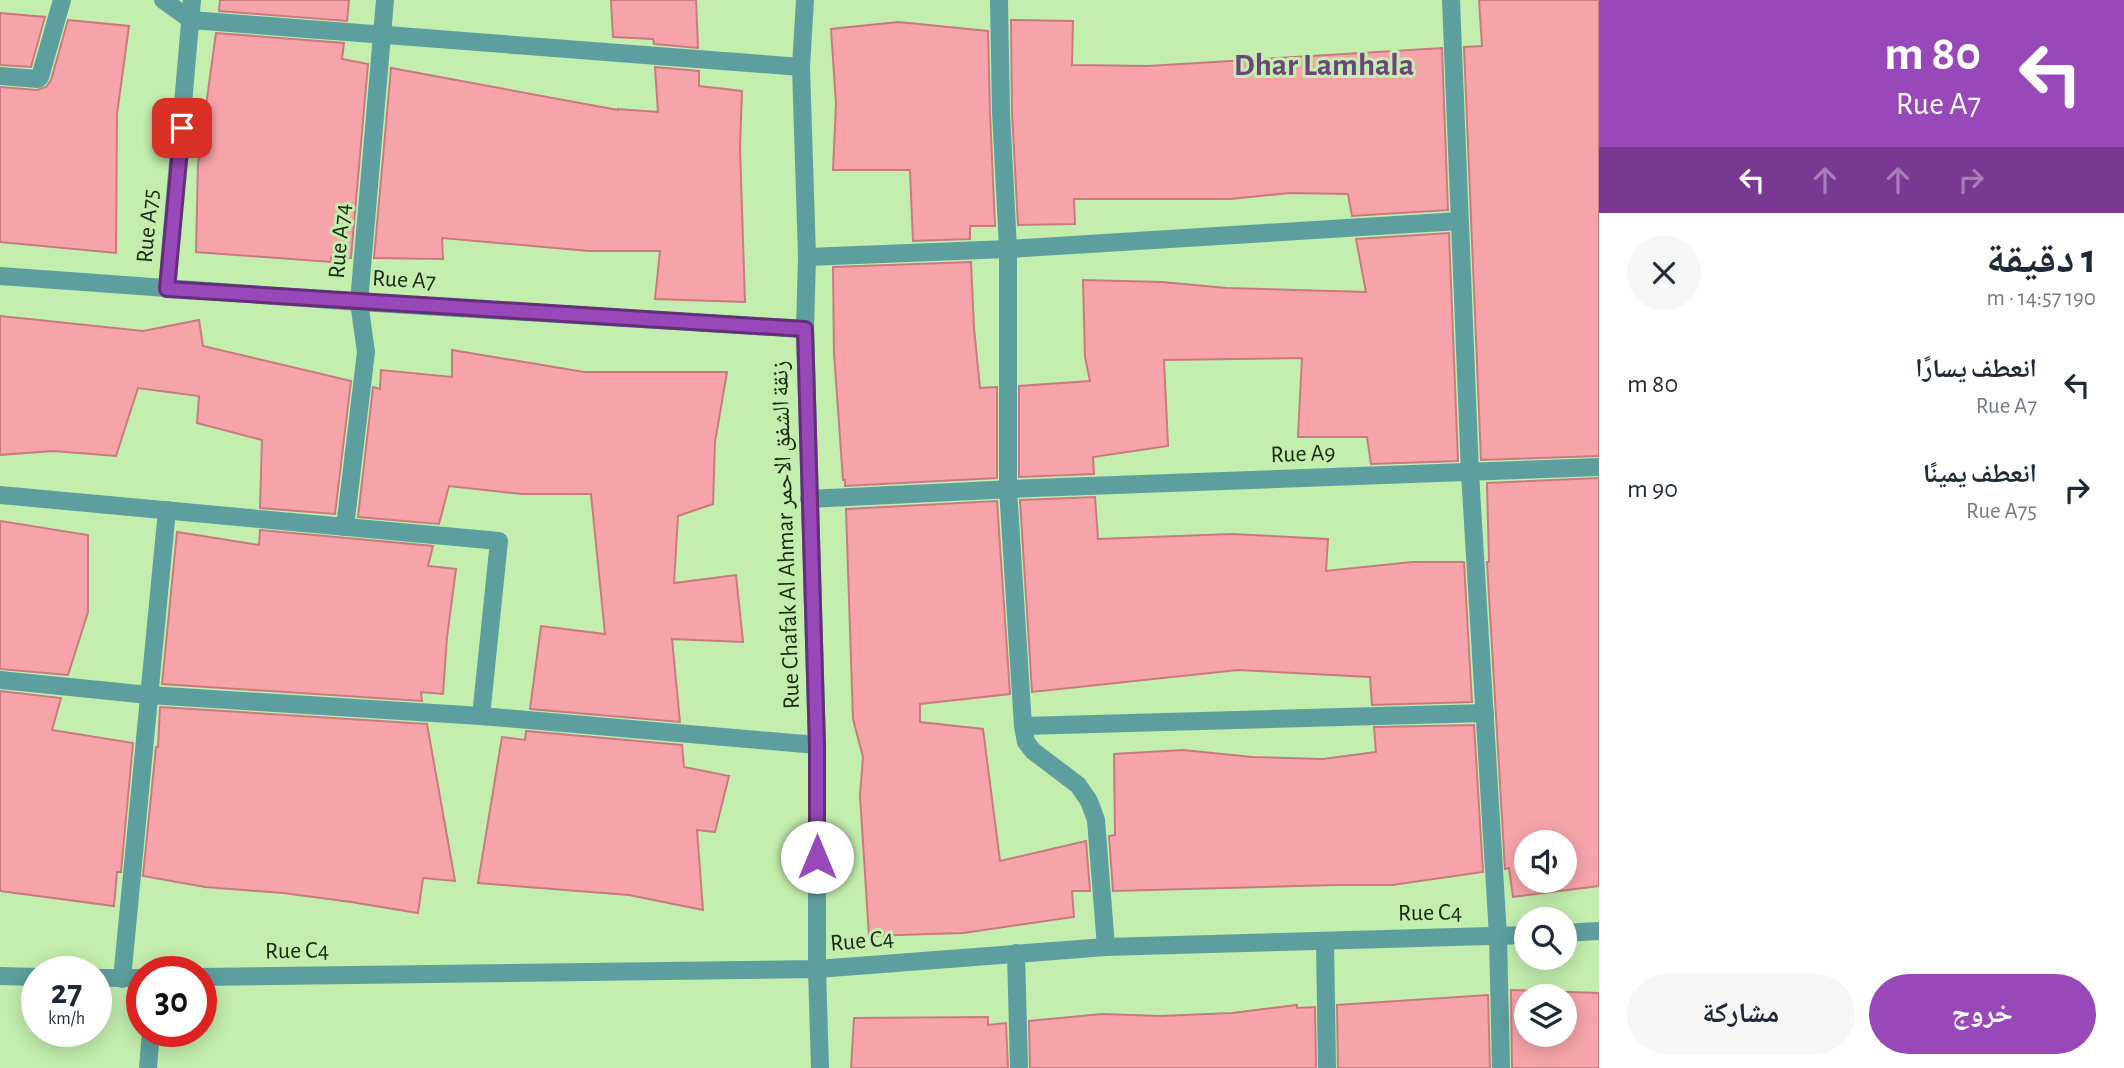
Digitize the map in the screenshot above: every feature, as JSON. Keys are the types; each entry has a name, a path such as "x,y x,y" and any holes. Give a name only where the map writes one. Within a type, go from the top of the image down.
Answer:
{"street":[{"path":"0,76 40,77 62,0"},
{"path":"163,0 191,20 802,67"},
{"name":"Rue A75","path":"167,289 192,0"},
{"name":"Rue A74","path":"345,527 366,352 359,302 385,0"},
{"name":"Rue Chafak Al Ahmar زنقة الشفق الاحمر","path":"804,0 802,67 807,257 805,329 817,746 820,1068"},
{"path":"999,0 1008,249 1008,489 1023,726 1026,742 1033,751 1078,785 1096,820 1106,947"},
{"path":"1451,0 1470,473 1498,936 1502,1068"},
{"path":"807,257 1008,249 1459,221"},
{"name":"Rue A7","path":"0,276 359,302 805,329"},
{"name":"Rue A9","path":"809,499 1599,467"},
{"path":"0,495 499,541 481,716"},
{"path":"122,979 167,510"},
{"path":"0,680 149,695 481,716 817,746"},
{"path":"1023,726 1485,713"},
{"path":"1577,932 1599,931"},
{"name":"Rue C4","path":"217,977 817,969 1106,947 1514,935"},
{"path":"1325,941 1327,1068"},
{"path":"1016,953 1019,1068"},
{"path":"0,976 21,977"},
{"path":"112,979 126,979"},
{"path":"148,1068 150,1047"}],"building":[{"path":"220,0 349,0 347,21 219,11"},
{"path":"611,0 696,0 698,48 654,44 653,39 613,37"},
{"path":"1479,0 1599,0 1599,456 1481,460 1464,47 1482,46"},
{"path":"0,13 45,17 31,67 0,65"},
{"path":"68,20 129,26 117,114 116,253 0,242 0,87 37,90 46,87 51,80"},
{"path":"1011,20 1073,21 1072,65 1148,66 1442,48 1448,210 1352,216 1348,194 1290,193 1230,199 1074,199 1075,224 1018,225 1012,112"},
{"path":"898,22 988,31 995,226 970,226 970,239 913,241 910,170 833,170 836,104 831,29"},
{"path":"216,33 344,43 342,59 368,64 351,258 331,257 331,262 196,252 198,164"},
{"path":"655,67 699,71 699,86 742,91 740,148 745,302 655,299 660,251 589,251 442,238 443,259 374,258 391,68 618,110 658,112"},
{"path":"1449,233 1458,461 1371,464 1367,437 1298,437 1302,358 1164,360 1168,446 1093,457 1094,474 1019,477 1019,386 1090,381 1085,357 1083,280 1366,292 1356,239"},
{"path":"971,262 980,388 997,387 997,478 845,486 834,353 833,267"},
{"path":"0,316 143,331 199,320 203,346 351,381 335,514 260,508 262,440 197,423 199,396 138,388 116,456 53,451 0,455"},
{"path":"452,350 584,372 727,372 715,442 713,504 678,516 674,583 736,575 743,642 672,639 680,722 530,709 541,626 605,634 591,494 522,494 449,486 439,524 358,517 373,387 380,389 381,370 452,377"},
{"path":"1599,478 1599,886 1577,889 1577,830 1514,830 1514,893 1544,893 1513,897 1509,868 1505,869 1487,483"},
{"path":"1095,497 1098,539 1232,534 1328,539 1326,571 1412,562 1464,562 1472,702 1372,705 1370,677 1238,670 1032,692 1020,500"},
{"path":"997,501 1010,694 920,704 920,722 983,729 1000,861 1086,841 1090,891 1072,891 1074,917 963,933 869,936 860,796 863,757 853,719 846,509"},
{"path":"0,521 88,535 88,612 68,675 0,669"},
{"path":"260,530 433,546 428,566 456,569 443,694 421,692 422,701 162,684 177,532 259,545"},
{"path":"0,691 61,698 52,730 133,743 121,872 117,872 114,906 0,891"},
{"path":"160,707 427,724 455,881 423,878 418,913 283,893 205,887 143,876"},
{"path":"1474,725 1483,872 1392,885 1113,891 1109,836 1115,835 1114,754 1183,750 1252,757 1323,759 1376,752 1374,727"},
{"path":"526,731 682,745 684,767 729,776 715,832 697,830 703,910 629,895 478,883 502,737 525,740"},
{"path":"1511,990 1514,990 1514,1047 1577,1047 1577,992 1599,993 1599,1068 1512,1068"},
{"path":"1488,995 1490,1068 1338,1068 1337,1005"},
{"path":"1297,1005 1297,1008 1315,1007 1316,1068 1030,1068 1029,1021 1102,1014 1160,1016 1232,1013"},
{"path":"988,1017 988,1025 1006,1023 1008,1068 851,1068 854,1018"}],"district":[{"name":"Dhar Lamhala","path":"1324,65"}],"route":[{"path":"182,128 167,289 805,329 817,746 817,857"}]}
